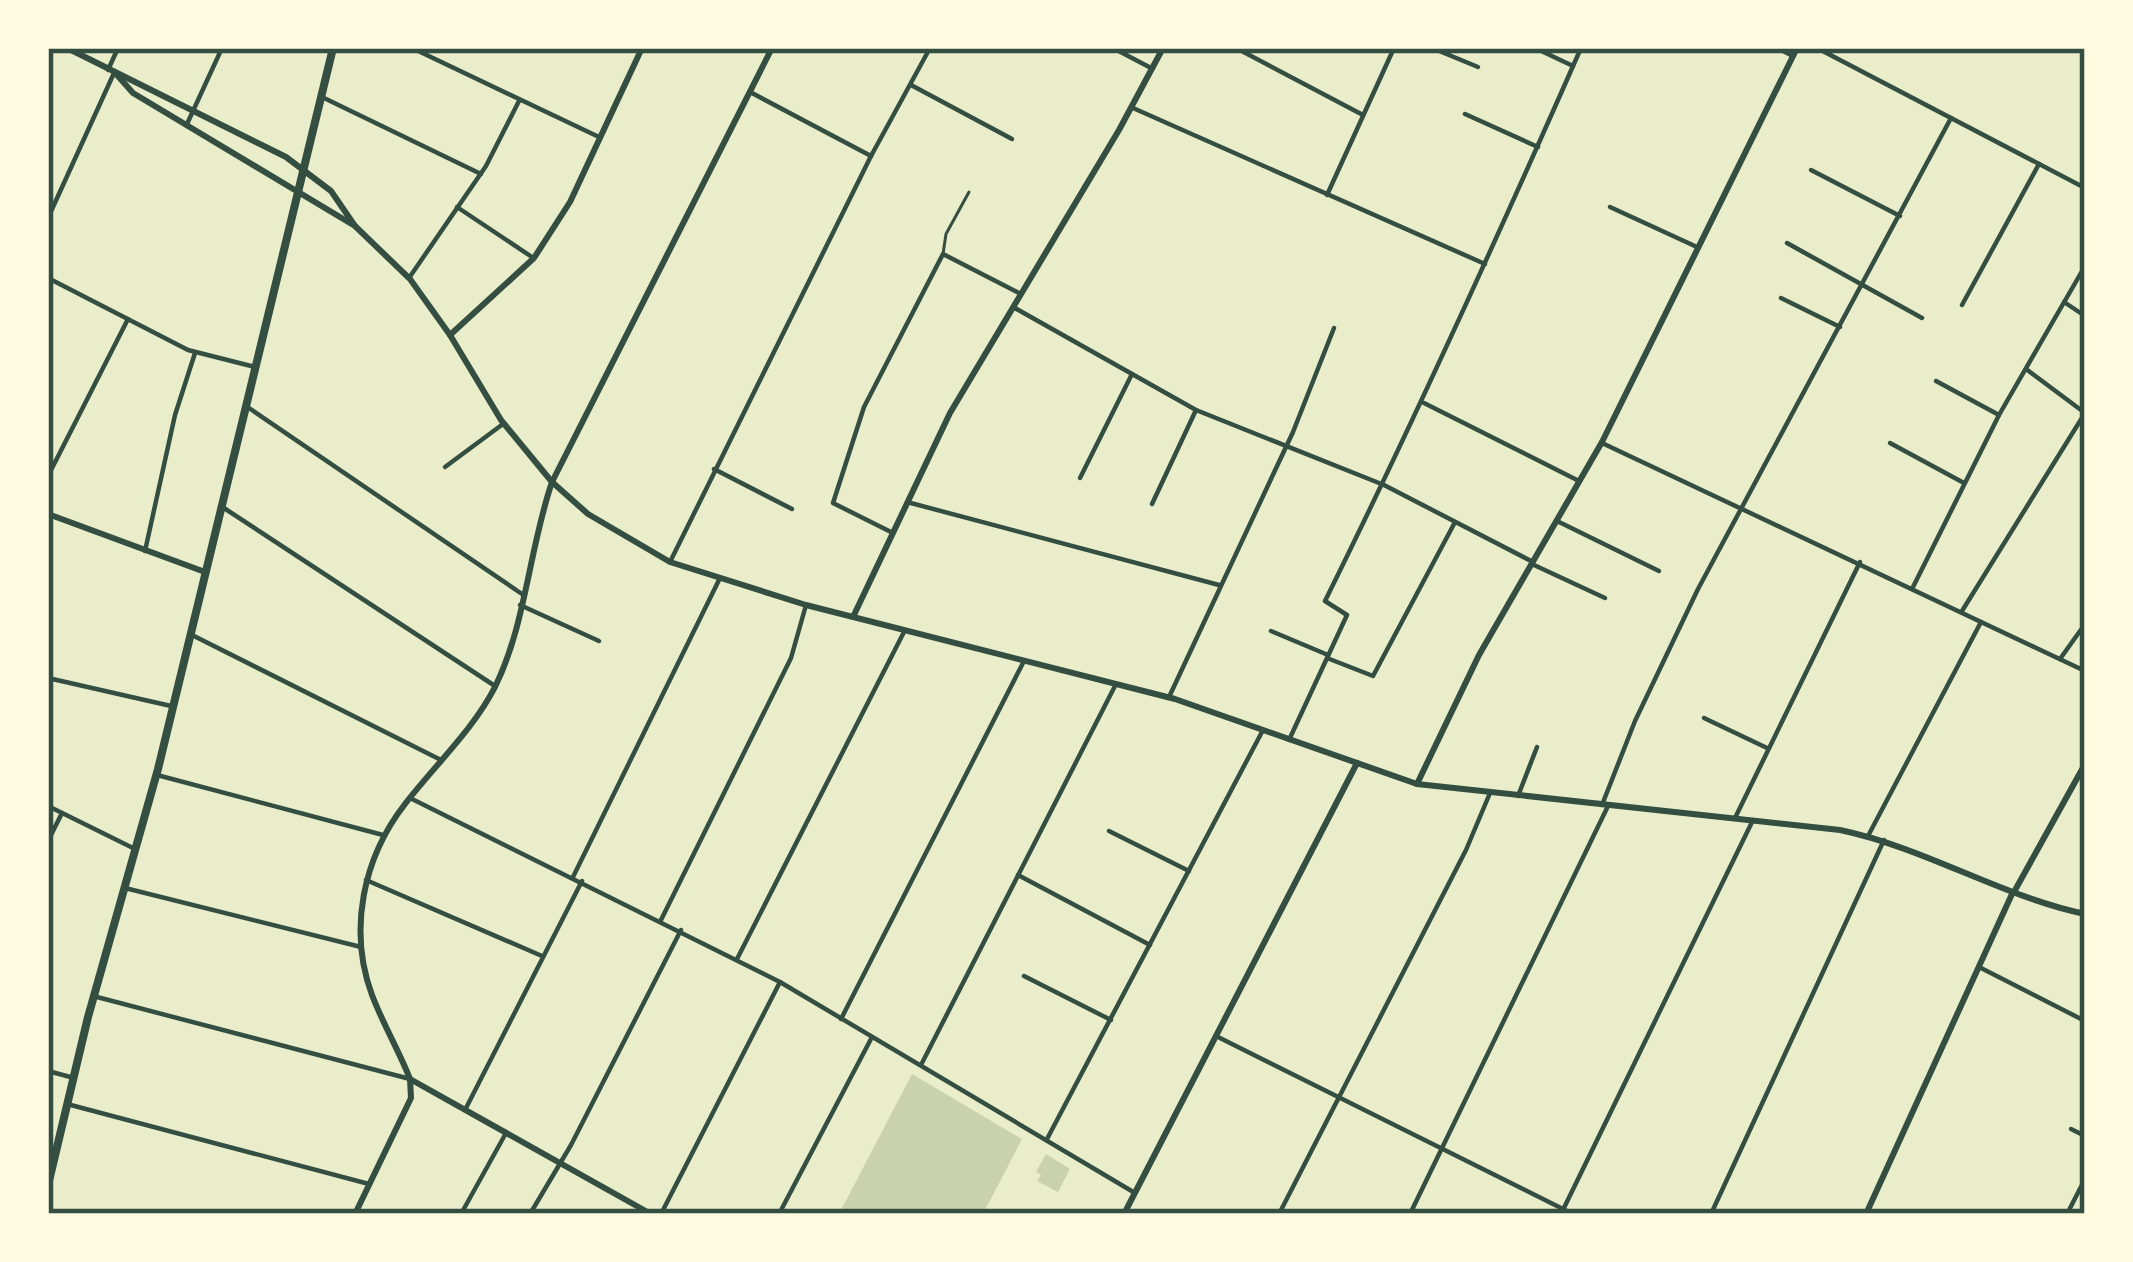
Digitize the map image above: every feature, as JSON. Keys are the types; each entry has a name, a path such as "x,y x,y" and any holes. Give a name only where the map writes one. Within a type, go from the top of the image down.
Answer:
{"main road":[{"path":"67,48 286,157 331,191 355,226 409,278 503,423 552,482 588,514 670,562 806,605 1169,698 1417,784 1753,819 1868,836 2012,894 2085,914"},
{"path":"48,1185 94,996 156,775 333,48"},
{"path":"450,335 534,258 570,202 642,48"},
{"path":"355,1214 411,1102 410,1079 370,990 361,947 366,880 383,835 495,686 508,653 552,482 772,48"},
{"path":"853,617 950,413 1163,48"},
{"path":"1417,784 1479,655 1602,442 1795,52"},
{"path":"113,72 134,92 355,226"},
{"path":"48,514 206,572"},
{"path":"1124,1214 1357,764"},
{"path":"1866,1214 2012,894 2085,764"},
{"path":"410,1079 651,1214"}],"street":[{"path":"48,218 113,72 118,48"},
{"path":"186,125 222,48"},
{"path":"412,48 599,137"},
{"path":"670,562 871,156 930,48"},
{"path":"1113,48 1151,68"},
{"path":"1236,48 1363,116"},
{"path":"1327,195 1394,48"},
{"path":"1432,48 1478,67"},
{"path":"1535,48 1573,66"},
{"path":"1289,740 1346,615 1325,602 1424,403 1446,344 1581,48"},
{"path":"1778,48 1795,52"},
{"path":"1817,48 2085,188"},
{"path":"911,85 1012,139"},
{"path":"750,92 871,156"},
{"path":"321,97 481,173"},
{"path":"409,278 481,173 519,101"},
{"path":"1130,106 1485,264"},
{"path":"1465,114 1538,147"},
{"path":"1410,1214 1605,806 1635,721 1742,509 1951,118"},
{"path":"1962,305 2039,164"},
{"path":"1811,170 1900,216"},
{"path":"457,206 534,258"},
{"path":"1610,207 1697,248"},
{"path":"1787,243 1922,318"},
{"path":"891,532 833,503 864,407 943,254 1021,294"},
{"path":"1912,589 1999,415 2085,266"},
{"path":"48,278 196,352 256,368"},
{"path":"1781,298 1840,327"},
{"path":"2064,302 2085,316"},
{"path":"1013,308 1196,410 1384,485 1605,598"},
{"path":"48,476 128,320"},
{"path":"1169,698 1287,446 1334,328"},
{"path":"145,551 175,415 196,352"},
{"path":"1961,612 2085,413 2026,369"},
{"path":"1080,478 1132,374"},
{"path":"1936,381 1999,415"},
{"path":"1424,403 1580,481"},
{"path":"246,406 523,594"},
{"path":"1152,504 1196,410"},
{"path":"445,467 503,423"},
{"path":"1602,442 2085,671"},
{"path":"1890,442 1965,483"},
{"path":"715,469 792,509"},
{"path":"908,502 1219,585"},
{"path":"222,506 495,686"},
{"path":"1557,521 1660,571"},
{"path":"1271,631 1373,676 1455,522"},
{"path":"1735,818 1860,562"},
{"path":"573,878 719,580"},
{"path":"520,605 599,641"},
{"path":"661,920 791,658 806,605"},
{"path":"1868,836 1981,622"},
{"path":"2060,660 2085,624"},
{"path":"737,959 905,630"},
{"path":"190,634 441,760"},
{"path":"841,1019 1024,661"},
{"path":"48,678 172,706"},
{"path":"921,1066 1116,684"},
{"path":"1704,718 1767,748"},
{"path":"1047,1139 1263,730"},
{"path":"1518,796 1538,746"},
{"path":"156,775 383,835"},
{"path":"1279,1214 1472,838 1490,793"},
{"path":"410,798 780,982 1136,1192"},
{"path":"48,806 136,849"},
{"path":"48,841 62,814"},
{"path":"1562,1212 1753,819"},
{"path":"1108,831 1189,871"},
{"path":"1712,1214 1884,840"},
{"path":"1018,875 1150,945"},
{"path":"366,880 542,956"},
{"path":"465,1110 582,881"},
{"path":"125,888 361,947"},
{"path":"530,1214 681,930"},
{"path":"1981,968 2085,1022"},
{"path":"1024,976 1111,1020"},
{"path":"661,1214 780,982"},
{"path":"94,996 410,1079"},
{"path":"1216,1036 1574,1214"},
{"path":"778,1214 872,1037"},
{"path":"48,1071 74,1078"},
{"path":"68,1104 370,1184"},
{"path":"2071,1129 2085,1136"},
{"path":"461,1214 506,1133"},
{"path":"2067,1214 2085,1179"}],"lane":[{"path":"943,254 946,234 969,192"}],"green space":[{"path":"912,1074 1022,1139 983,1214 839,1214"},
{"path":"1046,1154 1070,1169 1058,1192 1037,1181 1041,1175 1036,1172"}]}
